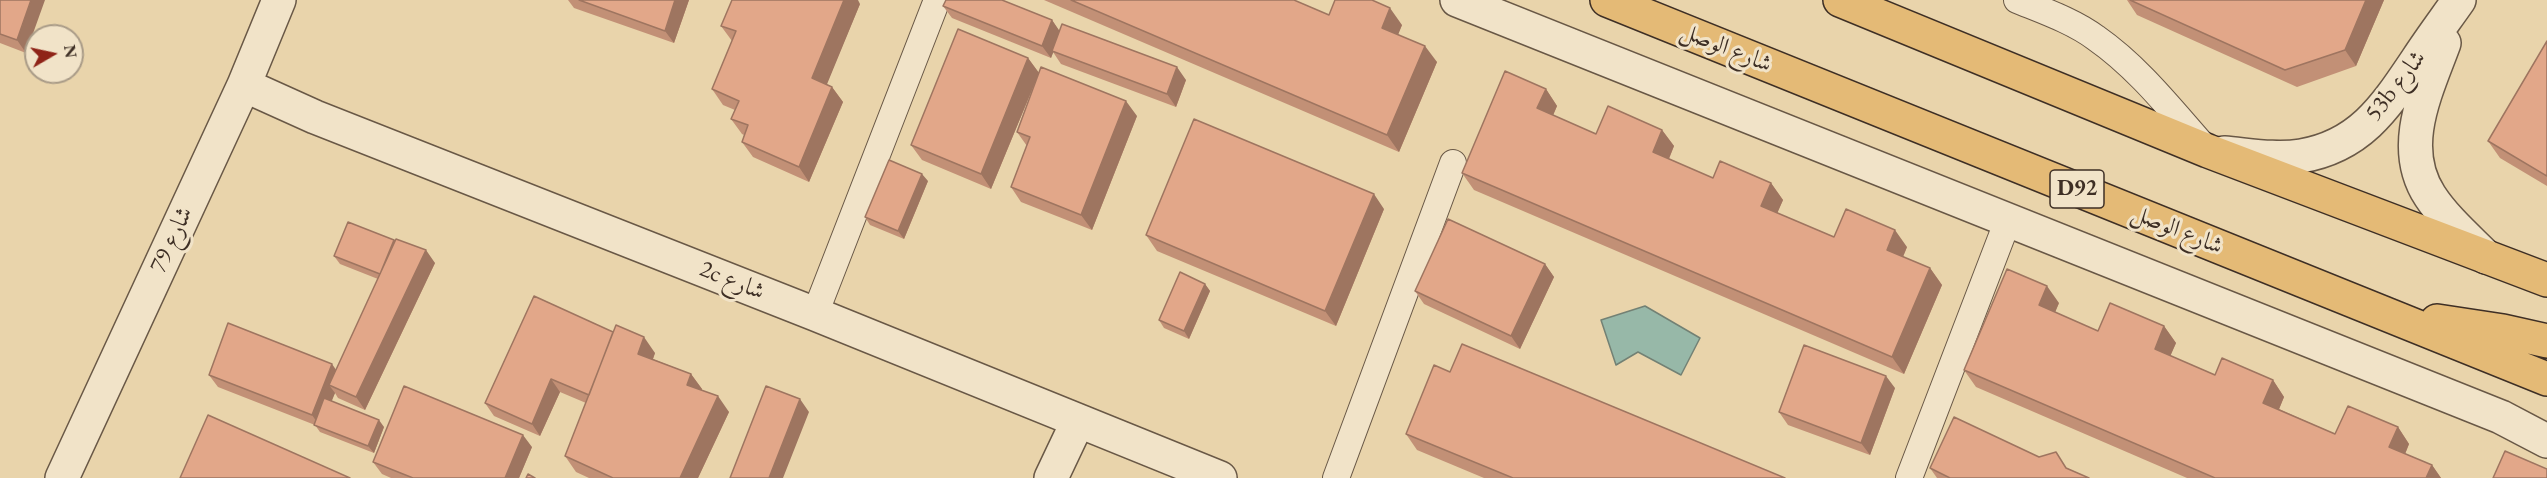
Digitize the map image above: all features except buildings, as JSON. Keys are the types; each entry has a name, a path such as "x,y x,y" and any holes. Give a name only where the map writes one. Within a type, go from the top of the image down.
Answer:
{"main road":[{"name":"شارع الوصل","path":"1607,0 2547,379"},
{"path":"1840,0 2208,152 2547,280"},
{"path":"2385,314 2503,331 2547,341"}],"street":[{"name":"شارع 79","path":"62,478 244,85 279,0"},
{"path":"1457,0 2501,417 2547,441"},
{"name":"53b شارع","path":"2208,152 2280,157 2300,156 2339,144 2373,121 2459,0"},
{"name":"53b شارع","path":"2459,0 2415,126 2415,149 2419,173 2429,195 2443,214 2486,257"},
{"name":"2c شارع","path":"244,85 315,117 815,314 1220,478"},
{"path":"1051,478 1078,421"}],"lane":[{"path":"815,314 937,0"},
{"path":"2017,0 2079,27 2096,38 2144,80 2208,152"},
{"path":"1336,478 1453,164"},
{"path":"1909,478 2008,220"}],"shaded area":[{"path":"1645,306 1700,338 1681,375 1638,352 1616,365 1601,320"}]}
